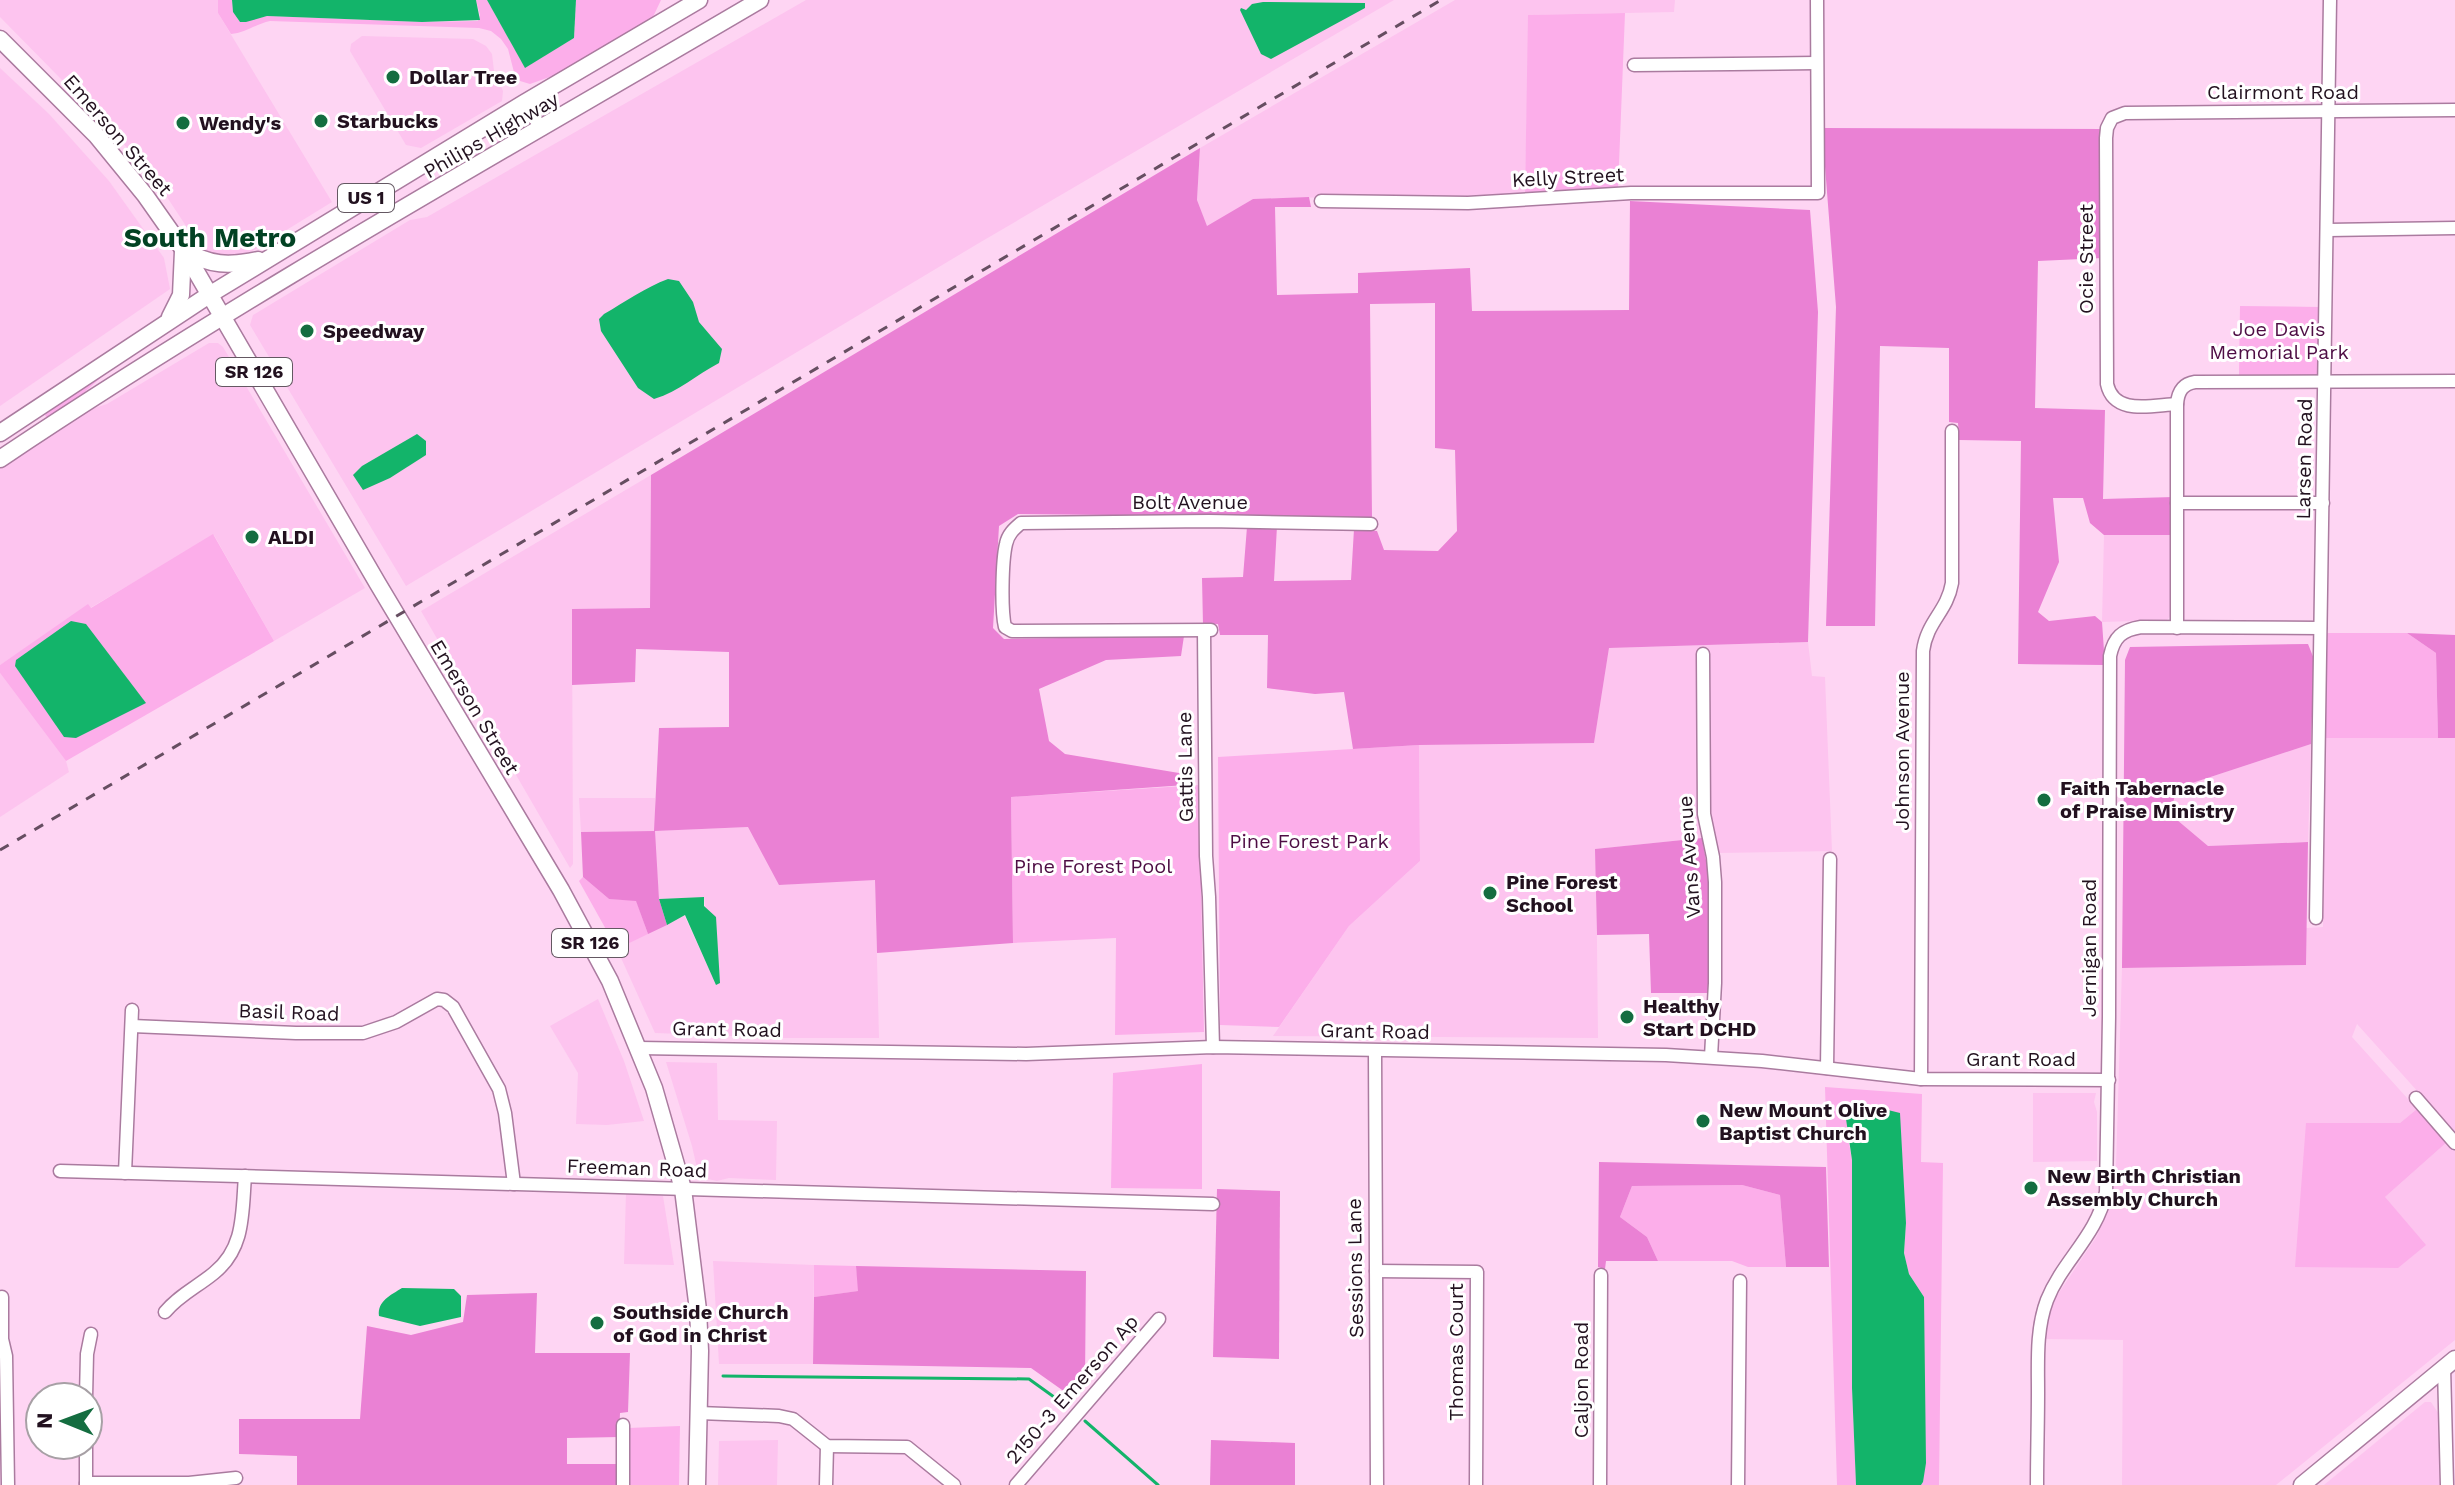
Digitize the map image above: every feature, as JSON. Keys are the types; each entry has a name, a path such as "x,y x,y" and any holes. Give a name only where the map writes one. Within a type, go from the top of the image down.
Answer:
{"main road":[{"name":"Philips Highway","path":"0,433 270,257 699,0"},
{"name":"Philips Highway","path":"0,459 61,417 223,318 760,0"},
{"name":"Emerson Street","path":"0,39 96,135 145,195 183,249 561,890 610,981 639,1048 668,1132 683,1189 698,1310 697,1485"},
{"path":"167,322 181,295 183,249 217,264 239,264 270,257"},
{"path":"2302,1485 2450,1363"}],"street":[{"path":"1634,65 1816,63 1817,0"},
{"name":"Larsen Road","path":"2316,918 2330,0"},
{"name":"Kelly Street","path":"1321,201 1468,203 1631,193 1818,193 1816,63"},
{"path":"524,103 542,129"},
{"name":"Clairmont Road","path":"2112,118 2125,113 2455,110"},
{"name":"Ocie Street","path":"2112,118 2106,138 2109,393 2114,400 2128,406 2177,404"},
{"path":"2328,230 2455,228"},
{"path":"2320,628 2177,628 2177,404 2180,390 2189,383 2455,381"},
{"name":"Johnson Avenue","path":"1921,1079 1923,651 1925,635 1947,604 1952,583 1952,431"},
{"path":"2177,503 2323,503"},
{"name":"Bolt Avenue","path":"1207,631 1012,631 1005,627 1002,615 1006,543 1011,531 1021,523 1209,521 1371,524"},
{"name":"Jernigan Road","path":"2037,1485 2038,1366 2042,1315 2049,1296 2095,1226 2103,1207 2107,1174 2110,656 2118,635 2129,629 2177,628"},
{"name":"Gattis Lane","path":"1207,631 1206,856 1213,1047"},
{"name":"Vans Avenue","path":"1703,654 1704,814 1715,882 1711,1057"},
{"path":"1827,1068 1830,859"},
{"name":"Basil Road","path":"132,1026 363,1033 396,1022 437,999 444,1000 453,1007 499,1089 514,1184"},
{"path":"125,1173 132,1010"},
{"name":"Grant Road","path":"639,1048 1026,1054 1213,1047 1711,1057 1921,1079 2109,1080"},
{"name":"Sessions Lane","path":"1375,1051 1377,1485"},
{"path":"2416,1098 2455,1143"},
{"name":"Freeman Road","path":"60,1171 1213,1204"},
{"path":"165,1312 176,1298 213,1274 231,1257 239,1235 245,1176"},
{"name":"Thomas Court","path":"1376,1271 1477,1272 1476,1485"},
{"name":"Caljon Road","path":"1600,1485 1601,1275"},
{"path":"1738,1485 1740,1281"},
{"path":"2,1297 8,1485"},
{"name":"2150-3 Emerson Ap","path":"1016,1485 1159,1319"},
{"path":"86,1381 91,1334"},
{"path":"2447,1485 2451,1467 2450,1363"},
{"path":"699,1413 793,1419 827,1446 907,1447 954,1485"},
{"path":"623,1425 623,1485"},
{"path":"826,1485 827,1446"},
{"path":"86,1461 86,1484 189,1483 236,1478"}],"shaded area":[{"path":"0,0 218,0 218,13 332,202 241,258 205,255 165,194 118,137 0,17"},
{"path":"232,0 476,0 480,20 422,22 267,16 240,22 233,12"},
{"path":"487,0 576,0 574,38 525,68"},
{"path":"806,0 1394,0 979,243 406,586 250,325 253,315 410,220 427,217"},
{"path":"1455,0 1675,0 1674,12 1529,15 1525,193 1470,197 1421,195 1253,199 1207,227 1197,200 1200,148"},
{"path":"1263,2 1365,3 1365,8 1271,59 1261,54 1240,10"},
{"path":"362,36 473,39 486,46 492,54 494,71 503,91 502,101 421,148 406,145 350,51 351,44"},
{"path":"0,68 49,114 109,181 164,258 170,289 0,406"},
{"path":"1822,128 2103,129 2103,258 2038,261 2035,408 2105,410 2103,499 2174,497 2173,535 2104,535 2090,523 2083,498 2053,498 2059,562 2038,612 2049,621 2095,616 2102,622 2105,665 2018,664 2021,441 1959,440 1958,423 1949,422 1949,348 1880,346 1875,626 1826,626 1836,307"},
{"path":"1200,148 1197,200 1207,226 1253,199 1309,197 1311,207 1275,207 1277,295 1358,293 1358,273 1470,268 1472,311 1629,310 1630,201 1810,210 1818,312 1808,642 1609,648 1594,743 1353,749 1344,692 1315,694 1267,688 1268,635 1220,635 1218,624 1203,625 1202,578 1243,577 1247,527 1277,526 1274,581 1351,580 1354,529 1377,531 1384,550 1438,551 1457,531 1455,450 1435,448 1435,303 1370,304 1372,518 1018,514 999,526 993,628 1004,639 1184,636 1181,656 1106,660 1039,689 1049,741 1065,754 1185,774 1186,785 1011,797 1013,943 877,953 875,880 779,885 748,827 655,831 659,899 667,925 648,934 636,901 609,899 583,877 581,832 654,831 659,728 729,727 729,652 636,649 635,682 572,685 572,609 650,608 651,475"},
{"path":"668,279 679,281 693,302 699,322 722,349 719,363 654,399 638,388 601,331 599,319"},
{"path":"209,343 218,343 223,347 365,588 274,641 214,535 90,608 88,605 0,665 0,469 82,412 107,404"},
{"path":"417,434 426,441 426,455 390,478 363,490 353,475 362,466"},
{"path":"651,475 650,609 572,610 573,864 570,868 421,611"},
{"path":"2104,535 2173,535 2171,615 2167,620 2102,622"},
{"path":"71,621 86,624 146,703 76,738 64,737 15,666 16,660"},
{"path":"2407,633 2455,635 2455,738 2438,738 2436,653"},
{"path":"1808,642 1812,676 1825,677 1832,851 1718,853 1710,823 1709,651 1699,652 1702,838 1596,849 1598,1038 1273,1036 1349,926 1420,861 1419,745 1594,743 1609,648"},
{"path":"2308,644 2314,659 2311,744 2177,788 2170,814 2208,846 2308,842 2306,965 2122,968 2125,660 2130,647"},
{"path":"0,673 66,761 69,772 0,817"},
{"path":"2325,738 2455,738 2455,1133 2357,1024 2352,1037 2417,1109 2400,1123 2306,1123 2385,1197 2447,1142 2455,1151 2455,1340 2276,1485 2122,1485 2123,1340 2044,1339 2047,1316 2056,1297 2097,1236 2111,1200 2116,1167 2122,968 2306,965 2306,928 2323,927"},
{"path":"2311,744 2308,842 2208,846 2170,814 2177,788"},
{"path":"579,798 655,798 655,831 749,827 780,885 875,879 879,1038 655,1033 617,949 684,915 716,984 704,897 659,899 654,831 581,832"},
{"path":"1702,838 1709,877 1710,993 1651,993 1649,934 1597,935 1595,849"},
{"path":"704,897 704,906 716,917 720,983 716,985 685,915 667,925 659,899"},
{"path":"598,999 624,1061 644,1121 576,1124 578,1073 550,1026"},
{"path":"666,1062 717,1063 718,1120 777,1121 776,1180 729,1178 717,1181 699,1177"},
{"path":"2033,1093 2096,1093 2097,1161 2033,1162"},
{"path":"1851,1106 1900,1113 1906,1223 1904,1253 1909,1274 1924,1297 1926,1463 1921,1485 1856,1485 1852,1388 1852,1160 1845,1112"},
{"path":"1599,1162 1826,1167 1829,1267 1786,1267 1780,1195 1742,1185 1632,1186 1620,1217 1647,1237 1658,1261 1606,1261 1605,1269 1598,1267"},
{"path":"1217,1189 1280,1191 1279,1359 1213,1357"},
{"path":"626,1192 663,1196 674,1265 624,1264"},
{"path":"713,1261 814,1265 813,1364 719,1364"},
{"path":"856,1266 1086,1271 1085,1380 1072,1397 1031,1368 813,1364 814,1297 858,1291"},
{"path":"402,1288 454,1289 461,1296 461,1317 420,1326 379,1316 382,1302"},
{"path":"537,1293 535,1353 630,1353 628,1412 620,1413 619,1437 567,1438 567,1464 620,1464 619,1485 297,1485 297,1456 239,1454 239,1419 360,1419 367,1326 411,1335 463,1322 467,1295"},
{"path":"2425,1402 2431,1402 2440,1416 2440,1485 2324,1485"},
{"path":"778,1440 777,1485 718,1485 719,1441"},
{"path":"1211,1440 1295,1443 1295,1485 1210,1485"}],"green space":[{"path":"218,0 232,0 233,12 240,22 267,16 422,22 478,21 480,15 476,0 487,0 525,67 574,38 576,0 661,0 653,17 558,74 530,84 515,76 508,49 491,31 479,28 270,21 231,34 218,13"},
{"path":"1625,13 1618,189 1525,193 1528,15"},
{"name":"Joe Davis Memorial Park","path":"2240,306 2320,307 2318,375 2239,375"},
{"path":"115,365 79,397 47,418 45,415 60,400"},
{"path":"213,534 274,641 66,761 0,673 0,665 88,604 91,608"},
{"path":"2326,633 2407,633 2436,653 2438,738 2325,738"},
{"name":"Pine Forest Park","path":"1419,745 1420,861 1349,926 1279,1027 1220,1025 1218,757"},
{"name":"Pine Forest Pool","path":"1199,785 1204,1032 1115,1035 1116,938 1013,943 1011,797"},
{"path":"583,877 609,899 636,900 648,934 617,949 579,881"},
{"path":"1202,1064 1202,1189 1111,1188 1113,1073"},
{"path":"1825,1087 1922,1094 1921,1162 1943,1163 1939,1485 1921,1485 1924,1297 1909,1274 1904,1253 1906,1223 1847,1132 1852,1160 1852,1388 1856,1485 1837,1485"},
{"path":"2417,1109 2447,1142 2385,1197 2426,1245 2398,1268 2295,1267 2306,1123 2400,1123"},
{"path":"1742,1185 1780,1195 1786,1267 1748,1267 1732,1261 1658,1261 1647,1237 1620,1217 1632,1186"},
{"path":"814,1265 856,1266 859,1291 814,1297"},
{"path":"680,1426 679,1485 627,1485 628,1428"}],"waterway":[{"path":"723,1376 1029,1379 1061,1402"},
{"path":"1085,1421 1158,1485"}],"railway":[{"path":"0,850 1441,0"}],"place":[{"name":"Dollar Tree","path":"393,77"},
{"name":"Starbucks","path":"321,121"},
{"name":"Wendy's","path":"183,123"},
{"name":"Speedway","path":"307,331"},
{"name":"ALDI","path":"252,537"},
{"name":"Faith Tabernacle of Praise Ministry","path":"2044,800"},
{"name":"Pine Forest School","path":"1490,893"},
{"name":"Healthy Start DCHD","path":"1627,1017"},
{"name":"New Mount Olive Baptist Church","path":"1703,1121"},
{"name":"New Birth Christian Assembly Church","path":"2031,1188"},
{"name":"Southside Church of God in Christ","path":"597,1323"}],"district":[{"name":"South Metro","path":"210,237"}]}
